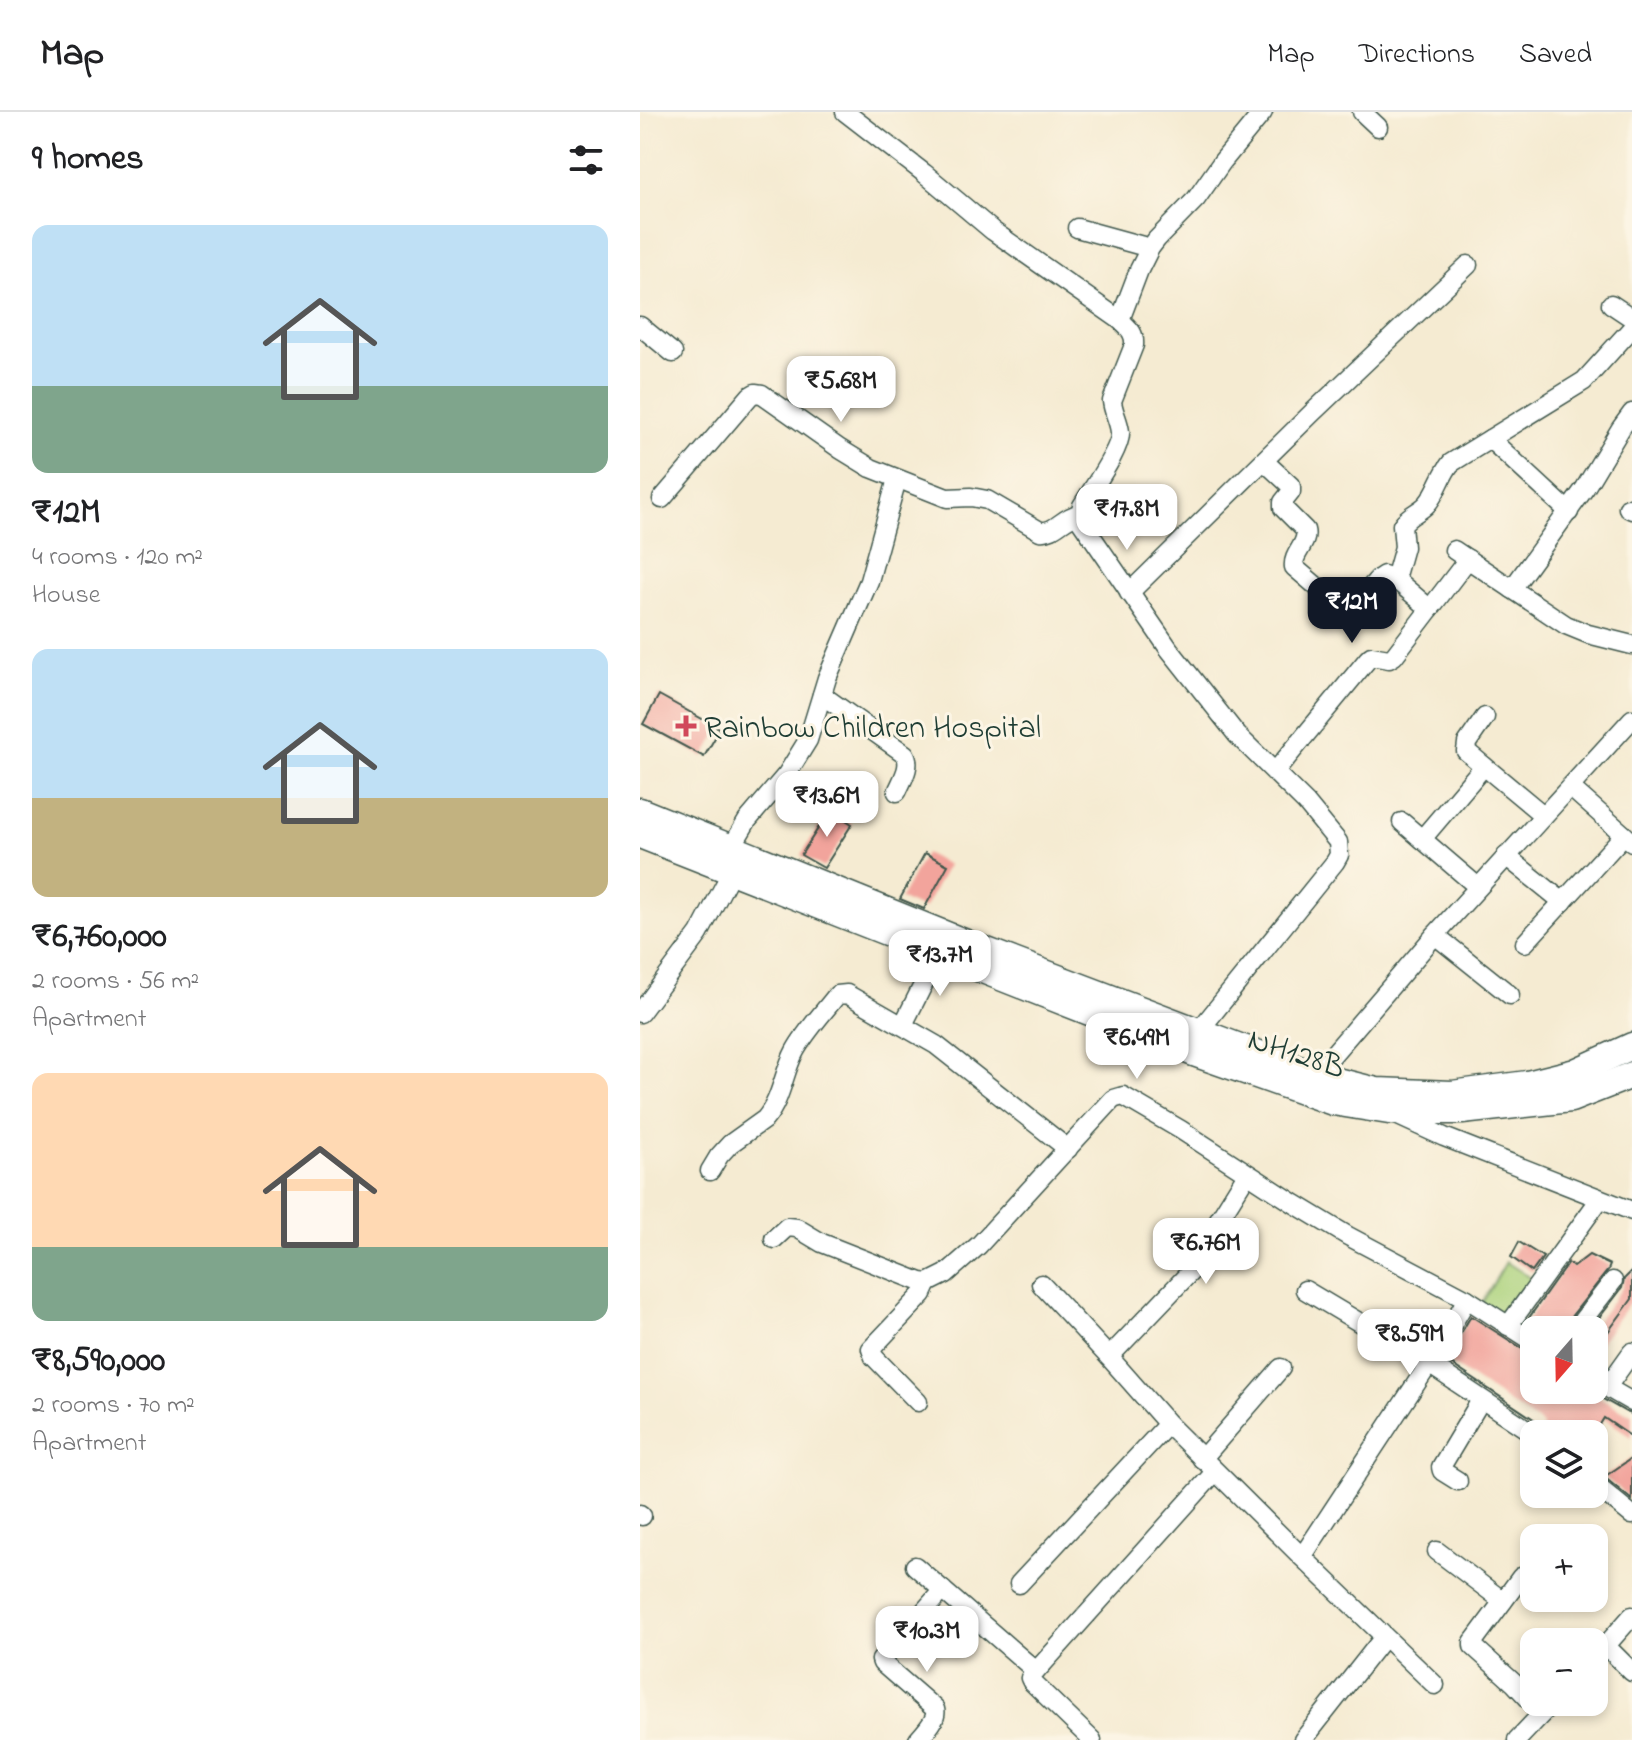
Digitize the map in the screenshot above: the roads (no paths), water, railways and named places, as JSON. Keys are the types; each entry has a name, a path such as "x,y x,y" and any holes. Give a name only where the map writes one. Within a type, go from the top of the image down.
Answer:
{"highway":[{"path":"640,811 731,859"},
{"path":"640,835 731,859 971,945 1383,1101 1527,1084 1575,1072 1632,1046"},
{"name":"NH128B","path":"731,859 939,953 1191,1052 1333,1102 1383,1101 1462,1111 1571,1099 1632,1075"}],"street":[{"path":"845,112 993,231 1120,320 1132,332 1134,345 1112,401 1120,431 1119,439 1080,514 1085,528 1169,649 1237,735 1306,803 1338,842 1339,855 1198,1032"},
{"path":"1120,320 1150,248 1196,199 1263,112"},
{"path":"1362,112 1378,127"},
{"path":"1077,228 1150,248"},
{"path":"1129,593 1468,265"},
{"path":"1611,304 1632,318"},
{"path":"640,326 673,353"},
{"path":"1395,579 1404,547 1401,531 1406,519 1428,503 1451,463 1584,381 1632,328"},
{"path":"662,499 755,393 762,394 858,460 947,498 987,500 1046,532 1068,517 1080,514"},
{"path":"1512,589 1569,512 1632,413"},
{"path":"1490,439 1569,512"},
{"path":"1264,461 1291,486 1283,508 1307,534 1294,559 1294,567 1343,609 1352,609 1384,575 1395,579 1430,609"},
{"path":"640,1013 699,934 747,821 803,750 832,667 869,581 897,479"},
{"path":"1275,772 1371,656 1389,659 1394,656 1430,609 1461,554 1552,617 1577,630 1632,645"},
{"path":"822,695 905,754 907,766 897,792"},
{"path":"1485,717 1466,751 1543,815"},
{"path":"1316,1074 1543,815 1628,731"},
{"path":"1422,839 1484,766"},
{"path":"1525,943 1628,839 1570,787"},
{"path":"1402,822 1478,887"},
{"path":"1506,856 1563,902"},
{"path":"1435,935 1510,995"},
{"path":"903,1025 939,953"},
{"path":"710,1171 723,1150 770,1113 782,1090 795,1051 837,995 847,994 936,1045 1068,1149"},
{"path":"774,1239 787,1227 797,1228 822,1243 928,1283 946,1274 979,1245 1113,1099 1123,1096 1348,1236 1467,1299 1520,1333"},
{"path":"1383,1101 1444,1137 1632,1211"},
{"path":"1109,1357 1198,1264 1203,1245 1247,1174"},
{"path":"1508,1326 1600,1199"},
{"path":"1586,1316 1613,1281"},
{"path":"918,1402 874,1357 871,1349 923,1294 928,1283"},
{"path":"1041,1284 1168,1424 1435,1685"},
{"path":"1305,1290 1429,1364 1520,1425"},
{"path":"1302,1557 1429,1364 1467,1299"},
{"path":"1608,1376 1632,1352"},
{"path":"1092,1740 1030,1678 1209,1465 1281,1368"},
{"path":"1608,1388 1632,1402"},
{"path":"1458,1481 1442,1471 1441,1467 1481,1400"},
{"path":"1019,1584 1168,1424"},
{"path":"1608,1495 1632,1515"},
{"path":"1437,1551 1503,1601"},
{"path":"915,1566 1036,1671"},
{"path":"1520,1578 1473,1642 1473,1646 1520,1688"},
{"path":"918,1740 934,1719 935,1709 881,1660 943,1590"},
{"path":"1608,1643 1632,1616"},
{"path":"1303,1740 1384,1637"},
{"path":"1608,1657 1632,1672"},
{"path":"1517,1740 1540,1716"}],"place":[{"name":"Rainbow Children Hospital","path":"686,726"}]}
